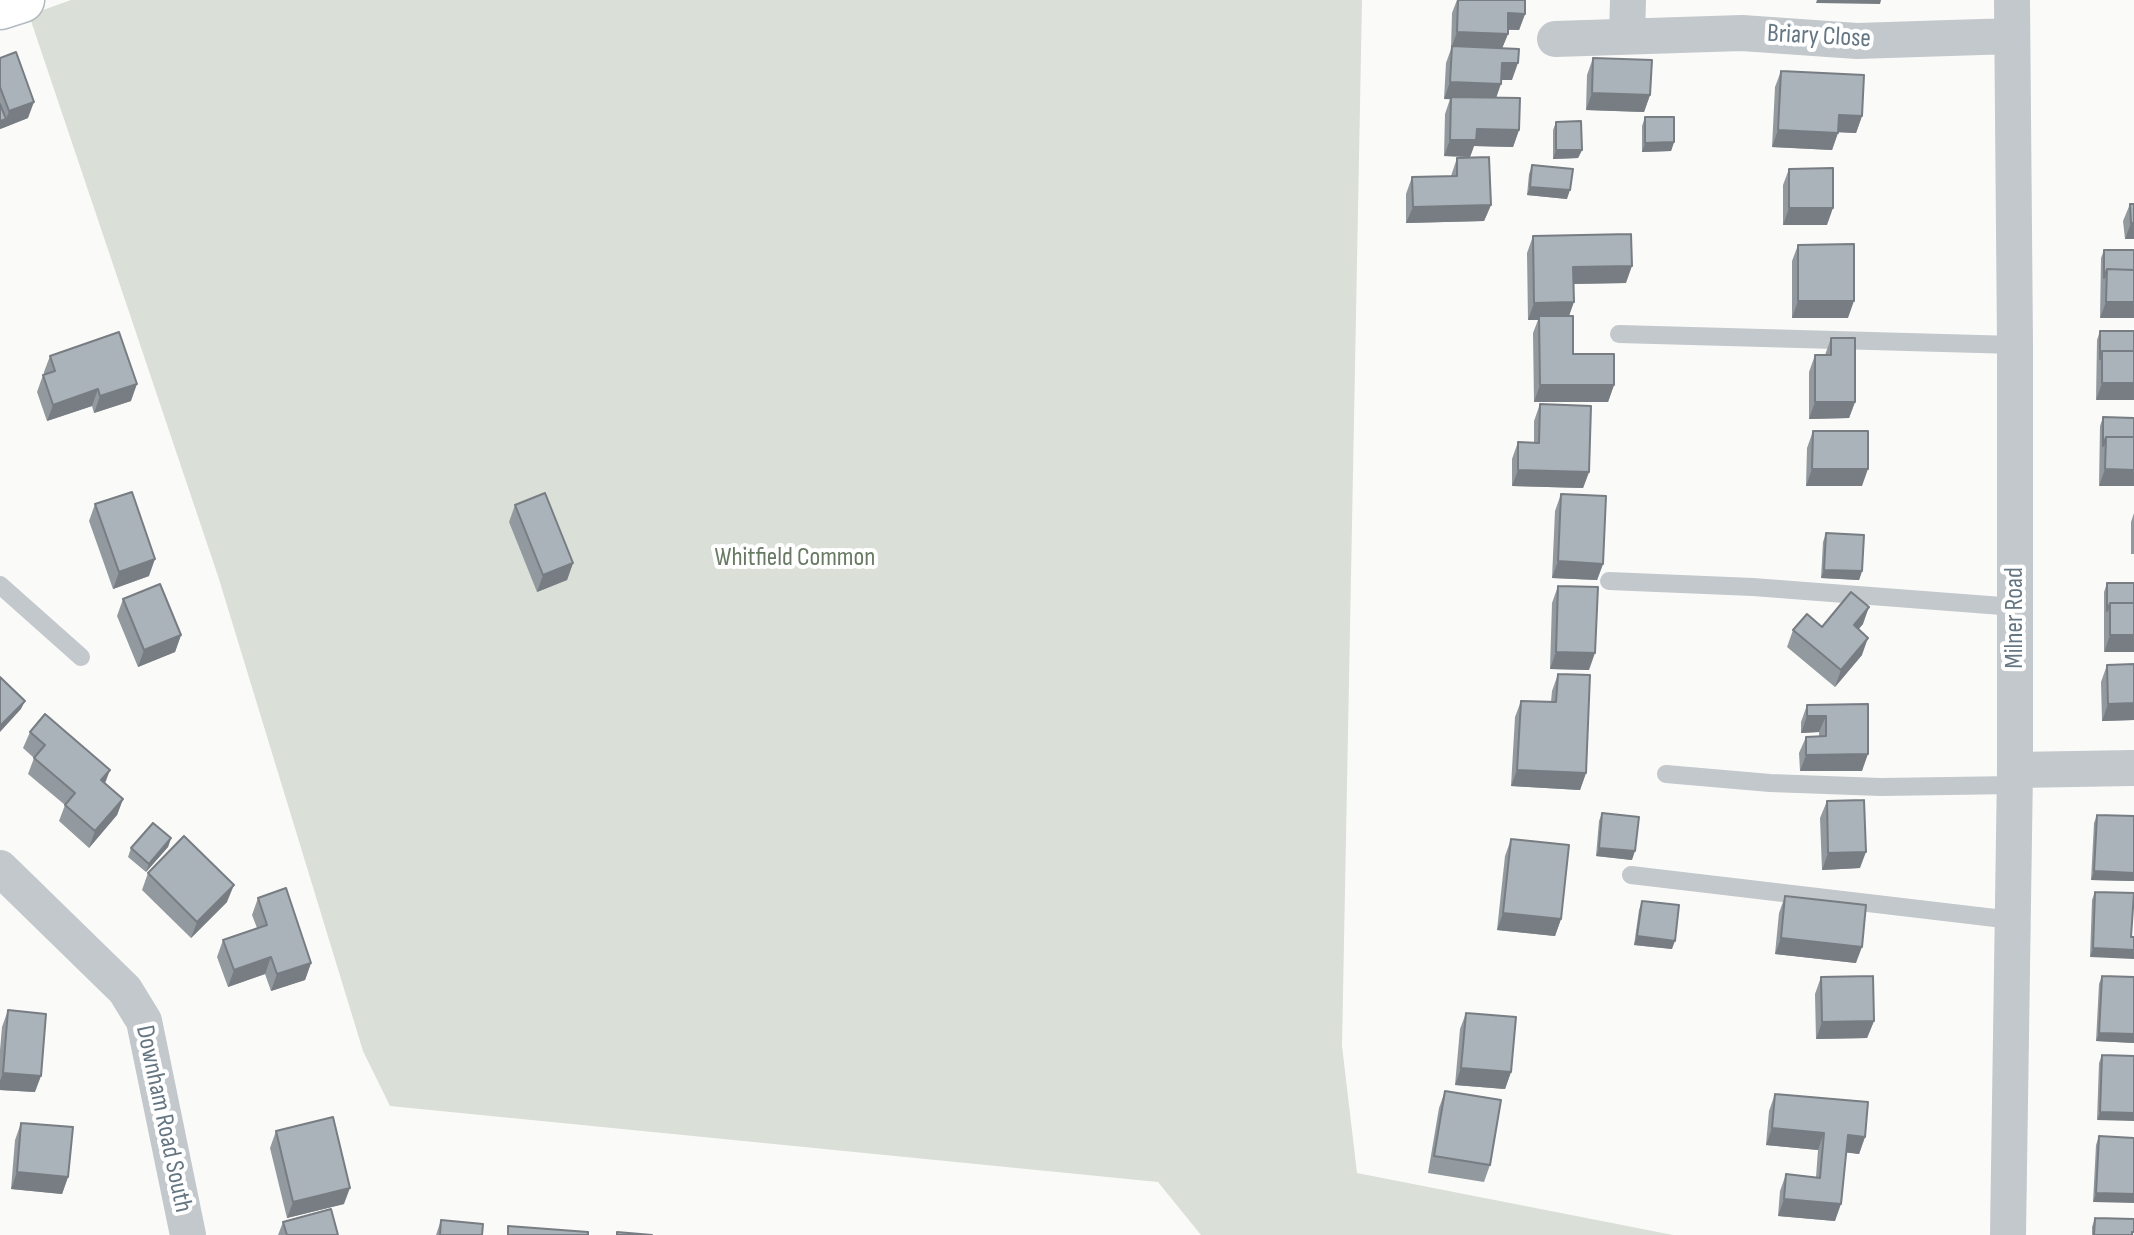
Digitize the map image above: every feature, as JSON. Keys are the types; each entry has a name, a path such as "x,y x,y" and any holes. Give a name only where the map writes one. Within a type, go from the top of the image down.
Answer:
{"street":[{"path":"0,7 22,0"},
{"name":"Milner Road","path":"2008,1235 2015,778 2012,0"},
{"name":"Briary Close","path":"1555,39 1627,18 1742,33 1857,41 2012,36"},
{"path":"2015,778 2134,768"},
{"name":"Downham Road South","path":"0,868 125,990 144,1021 188,1235"}],"lane":[{"path":"1619,334 2015,345"},
{"path":"1609,581 1753,587 2015,607"},
{"path":"0,585 81,657"},
{"path":"1666,774 1770,783 1865,786 2015,778"},
{"path":"1631,875 2012,920"}],"green space":[{"name":"Whitfield Common","path":"71,0 1362,0 1342,1046 1357,1173 1673,1235 1201,1235 1158,1182 390,1106 363,1051 218,576 29,15"}],"building":[{"path":"1458,0 1525,0 1525,14 1508,13 1508,34 1457,32"},
{"path":"1452,46 1519,49 1518,63 1502,63 1501,84 1450,82"},
{"path":"16,52 34,102 9,111 0,87 0,58"},
{"path":"1593,58 1652,60 1650,95 1592,93"},
{"path":"1781,71 1864,75 1862,116 1839,115 1838,133 1778,130"},
{"path":"1451,97 1520,98 1519,130 1477,129 1476,140 1450,140"},
{"path":"0,104 6,119 0,121"},
{"path":"1645,117 1674,117 1674,142 1645,143"},
{"path":"1581,121 1582,150 1556,150 1556,122"},
{"path":"1489,157 1491,205 1413,207 1412,177 1457,176 1457,158"},
{"path":"1532,165 1573,169 1570,190 1530,187"},
{"path":"1833,168 1833,208 1789,208 1789,169"},
{"path":"2130,204 2134,204 2134,223 2131,223"},
{"path":"1631,234 1632,266 1573,267 1574,302 1534,303 1533,236"},
{"path":"1854,244 1854,301 1798,301 1798,245"},
{"path":"2104,250 2134,250 2134,270 2107,269 2104,278"},
{"path":"2107,269 2134,270 2134,302 2106,302"},
{"path":"1539,316 1573,316 1573,354 1614,354 1614,385 1540,385"},
{"path":"2100,331 2134,331 2134,351 2102,351 2100,359"},
{"path":"119,332 137,384 100,396 98,389 53,405 43,375 55,371 50,356"},
{"path":"1831,338 1855,338 1855,402 1815,402 1815,355 1831,355"},
{"path":"2102,351 2134,351 2134,383 2102,383"},
{"path":"1540,404 1591,406 1589,472 1518,470 1518,442 1539,443"},
{"path":"2103,417 2134,418 2134,437 2106,437 2103,446"},
{"path":"1813,431 1868,431 1868,469 1812,469"},
{"path":"2106,437 2134,437 2134,470 2105,469"},
{"path":"132,492 155,559 119,572 95,504"},
{"path":"545,493 573,563 543,575 515,505"},
{"path":"1561,494 1606,496 1603,564 1558,561"},
{"path":"1826,533 1864,535 1862,571 1824,570"},
{"path":"2107,583 2134,583 2134,603 2110,603 2107,611"},
{"path":"160,584 181,635 144,650 123,599"},
{"path":"1558,586 1598,587 1595,653 1556,652"},
{"path":"1851,592 1869,607 1854,625 1868,638 1841,670 1793,630 1807,614 1822,627"},
{"path":"2110,603 2134,603 2134,635 2110,635"},
{"path":"2134,664 2134,703 2108,704 2107,665"},
{"path":"1558,674 1590,675 1586,773 1517,770 1521,701 1556,702"},
{"path":"0,677 25,701 0,726"},
{"path":"1868,704 1868,754 1806,755 1806,737 1826,736 1826,716 1807,716 1807,705"},
{"path":"45,714 110,770 101,780 123,799 95,831 65,805 75,793 34,758 45,745 30,732"},
{"path":"1864,800 1866,852 1828,853 1827,801"},
{"path":"1602,813 1639,817 1635,851 1599,848"},
{"path":"2097,815 2134,816 2134,873 2094,871"},
{"path":"153,823 171,838 149,864 131,848"},
{"path":"184,836 234,885 197,922 148,873"},
{"path":"1511,839 1569,845 1561,919 1503,913"},
{"path":"286,888 311,963 277,974 271,957 234,970 223,940 267,925 258,898"},
{"path":"2095,892 2134,893 2131,937 2134,937 2134,950 2093,948"},
{"path":"1785,896 1866,905 1862,947 1781,938"},
{"path":"1642,901 1679,905 1675,941 1637,936"},
{"path":"1873,976 1874,1021 1822,1022 1821,977"},
{"path":"2102,976 2134,977 2134,1034 2099,1033"},
{"path":"8,1010 46,1014 41,1076 3,1073"},
{"path":"1466,1013 1516,1017 1511,1072 1461,1068"},
{"path":"2102,1055 2134,1056 2134,1113 2100,1112"},
{"path":"1445,1091 1501,1100 1490,1165 1434,1156"},
{"path":"1775,1094 1868,1102 1865,1137 1848,1135 1841,1204 1784,1199 1786,1174 1820,1178 1824,1133 1772,1128"},
{"path":"333,1117 350,1188 293,1202 276,1131"},
{"path":"21,1123 73,1127 68,1177 17,1172"},
{"path":"2099,1136 2134,1138 2134,1194 2096,1193"},
{"path":"331,1209 338,1235 287,1235 283,1222"},
{"path":"2095,1218 2134,1219 2134,1232 2132,1235 2094,1235"},
{"path":"441,1220 483,1224 482,1235 440,1235"},
{"path":"508,1226 588,1232 588,1235 508,1235"},
{"path":"617,1232 652,1235 617,1235"}]}
